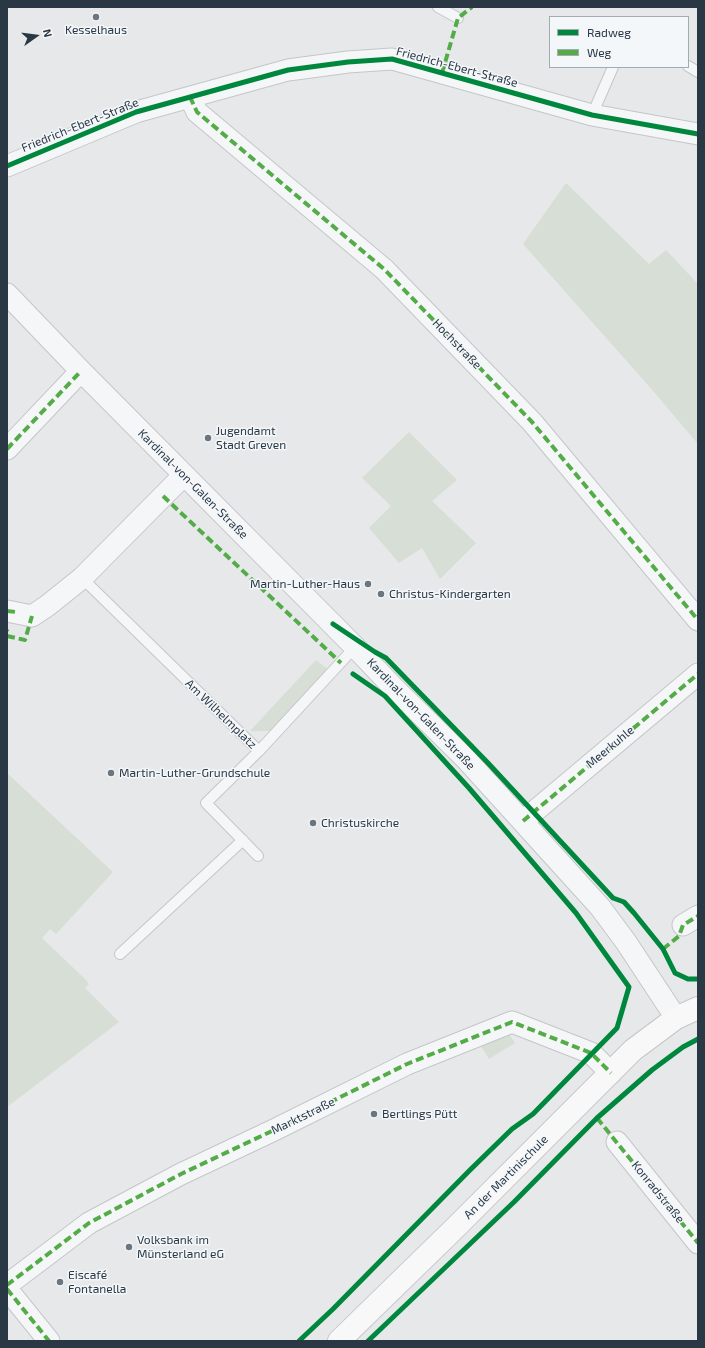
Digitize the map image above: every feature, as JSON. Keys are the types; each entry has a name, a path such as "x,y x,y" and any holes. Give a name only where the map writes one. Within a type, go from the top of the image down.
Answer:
{"street":[{"name":"Friedrich-Ebert-Straße","path":"7,166 136,112 288,70 348,62 392,59 592,115 698,134"},
{"name":"Hochstraße","path":"190,97 197,112 389,274 532,422 698,620"},
{"name":"Kardinal-von-Galen-Straße","path":"7,294 80,371 465,758 600,907 630,948 676,1018"},
{"path":"7,449 80,371"},
{"path":"7,611 32,616 47,606 82,578 184,475"},
{"name":"Meerkuhle","path":"523,821 698,674"},
{"name":"An der Martinischule","path":"339,1341 455,1228 633,1050 676,1018 698,1008"},
{"name":"Marktstraße","path":"7,1285 89,1223 174,1178 407,1064 512,1022 591,1053 611,1073"},
{"name":"Konradstraße","path":"617,1142 698,1243"},
{"path":"7,1289 49,1341"}],"lane":[{"path":"438,7 458,18"},
{"path":"689,67 698,72"},
{"path":"592,115 613,68"},
{"name":"Am Wilhelmplatz","path":"82,578 259,751 355,647"},
{"path":"258,856 206,803 259,751"},
{"path":"120,954 243,840"}],"shaded area":[{"path":"566,183 649,264 666,250 698,284 698,444 523,244"},
{"path":"409,432 457,480 432,501 476,543 440,579 422,548 399,563 369,528 391,506 362,478"},
{"path":"316,660 329,670 272,731 250,731"},
{"path":"7,773 113,872 56,934 50,929 42,938 86,980 89,984 85,988 119,1022 7,1107"},
{"path":"507,1031 515,1043 489,1059 481,1046"}],"marked path":[{"path":"442,73 458,18 472,7"},
{"path":"190,97 197,112 384,269 532,422 698,620"},
{"path":"7,449 81,371"},
{"path":"163,496 341,663"},
{"path":"7,611 16,612"},
{"path":"7,636 25,640 32,616"},
{"path":"523,821 698,674"},
{"path":"663,949 679,936 683,925 698,916"},
{"path":"7,1285 89,1223 181,1174 407,1064 512,1022 591,1053 611,1073"},
{"path":"597,1118 698,1243"},
{"path":"7,1289 49,1341"}],"cycle path":[{"path":"7,166 136,112 288,70 348,62 392,59 592,115 698,134"},
{"path":"333,624 386,658 488,763 613,898 624,902 663,949 675,973 688,979 698,979"},
{"path":"299,1341 333,1309 512,1129 533,1114 617,1028 629,987 576,913 469,788 385,696 353,674"},
{"path":"368,1341 514,1202 597,1118 652,1070 683,1047 698,1039"}],"place":[{"name":"Kesselhaus","path":"96,17"},
{"name":"Jugendamt Stadt Greven","path":"208,438"},
{"name":"Martin-Luther-Haus","path":"368,584"},
{"name":"Christus-Kindergarten","path":"381,594"},
{"name":"Martin-Luther-Grundschule","path":"111,773"},
{"name":"Christuskirche","path":"313,823"},
{"name":"Bertlings Pütt","path":"374,1114"},
{"name":"Volksbank im Münsterland eG","path":"129,1247"},
{"name":"Eiscafé Fontanella","path":"60,1282"}]}
